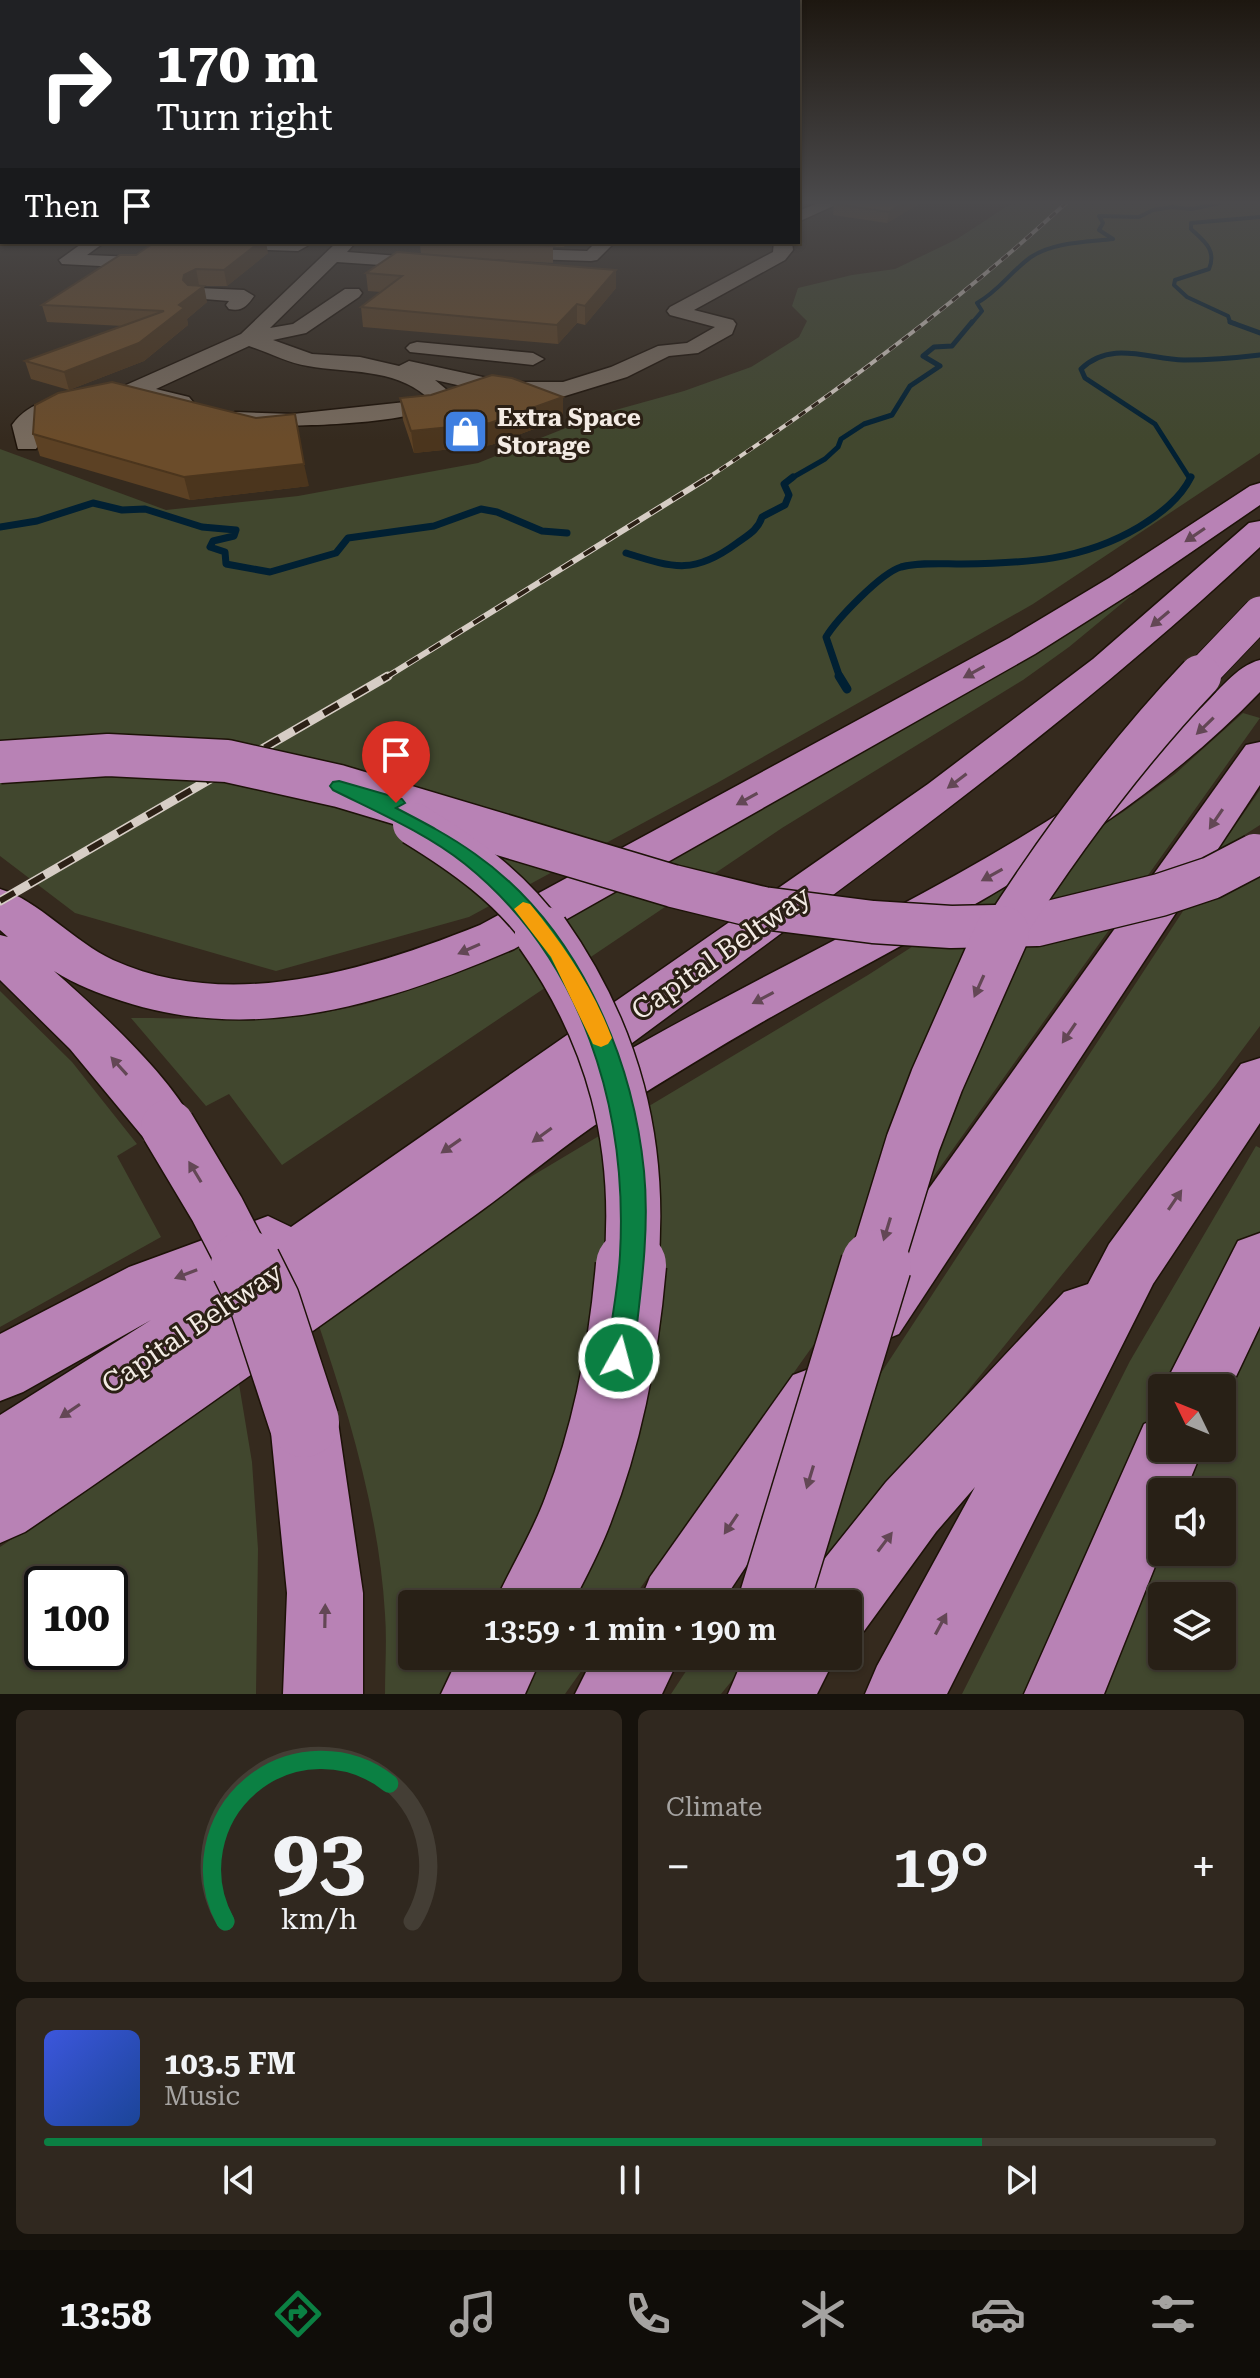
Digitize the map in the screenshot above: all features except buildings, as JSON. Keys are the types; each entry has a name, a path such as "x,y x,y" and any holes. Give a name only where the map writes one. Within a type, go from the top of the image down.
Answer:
{"highway":[{"path":"28,958 163,995 222,1002 291,1001 365,987 437,964 497,937 1022,646 1121,585 1260,492"},
{"name":"Capital Beltway","path":"0,1454 225,1307 882,839 1072,693 1213,575 1260,530"},
{"path":"777,1590 913,1143 937,1080 1002,934 1097,796 1147,732 1260,613"},
{"path":"0,1507 174,1392 502,1165 590,1100 756,1002 1028,855 1115,797 1187,743 1260,671"},
{"path":"687,1590 1260,754"},
{"path":"0,762 108,755 227,761 339,786 673,886 763,908 873,922 951,927 1037,925 1160,895 1211,878 1257,853"},
{"path":"339,786 425,830 470,859 515,899 559,952 594,1018 619,1089 632,1171 632,1256 619,1358 581,1502 540,1590"},
{"path":"0,905 28,958 168,1127 217,1209 265,1303 304,1422 325,1593 323,1694"},
{"path":"905,1694 1131,1264 1260,1079"},
{"path":"0,1369 151,1287 364,1207"},
{"path":"1203,1374 1260,1261"},
{"path":"848,1590 911,1507 1131,1264"},
{"path":"1064,1694 1162,1462"},
{"path":"481,1694 495,1670"},
{"path":"615,1694 631,1670"},
{"path":"747,1694 754,1670"},
{"path":"768,1694 786,1670"}],"street":[{"path":"27,444 24,425 32,415 57,405 117,396 201,362 248,338 306,282"},
{"path":"299,329 355,282"},
{"path":"386,369 397,366 506,389 545,391 590,382 665,350 691,349 725,330 726,324 677,311 731,282"},
{"path":"199,294 244,296 236,305"},
{"path":"248,338 299,329 330,336"},
{"path":"134,390 247,418 293,421 420,407 438,399 436,391 427,385 386,369 309,360 248,338"},
{"path":"392,345 533,359"}],"green space":[{"path":"823,282 1260,282 1260,453 1033,604 717,783 469,917 276,971 75,913 0,856 0,449 166,510 298,496 478,463 601,414 684,391 751,367 799,337 807,321 792,306 798,288"},
{"path":"1129,592 1132,595 1023,680 782,828 282,1165 229,1094 206,1106 131,1018 229,1019 327,1012 394,996 437,979 501,951"},
{"path":"1243,713 1260,718 639,1590 398,1590 398,1670 582,1670 565,1694 385,1694 386,1624 382,1576 369,1499 350,1424 315,1314 532,1176 868,975 1123,812 1175,774"},
{"path":"1260,790 1260,825 1216,853"},
{"path":"1260,875 1260,1026 1215,1086 806,1590 739,1590 1185,908"},
{"path":"0,991 72,1062 137,1144 117,1156 161,1237 0,1327"},
{"path":"1256,1146 1260,1148 1260,1694 962,1694 1130,1361"},
{"path":"237,1372 252,1462 258,1549 256,1694 0,1694 0,1547 123,1465"},
{"path":"687,1670 741,1670 721,1694 671,1694"}],"waterway":[{"path":"971,324 982,311 977,303 1003,282"},
{"path":"1175,282 1187,297 1228,316 1230,322"},
{"path":"792,478 825,459 838,447 841,439 864,424 892,415 910,386 940,366 923,356 934,347 952,346 972,322"},
{"path":"1230,322 1236,324"},
{"path":"1230,322 1260,333"},
{"path":"1190,479 1155,424 1085,378 1081,369 1093,360 1117,353 1184,360 1260,355"},
{"path":"626,553 671,565 683,566 708,560 749,535 762,517 785,505 789,495 784,484 792,478"},
{"path":"840,677 826,637 860,598 892,571 923,564 1031,561 1096,547 1154,517 1175,499 1190,479"},
{"path":"0,527 37,521 93,503 122,510 145,509 202,527 236,530 234,536 213,541 210,547 225,552 226,564 270,572 336,553 348,538 434,526 481,509 497,512 542,531 567,533"},
{"path":"840,677 847,689"}],"railway":[{"path":"708,477 892,348 975,282"},
{"path":"385,678 708,477"},
{"path":"0,901 388,676"}],"slow traffic":[{"path":"523,909 559,952 594,1018 601,1038"}],"place":[{"name":"Extra Space Storage","path":"466,432"}],"route":[{"path":"396,803 339,786 425,830 470,859 515,899 559,952 594,1018 619,1089 632,1171 632,1256 619,1358"}]}
